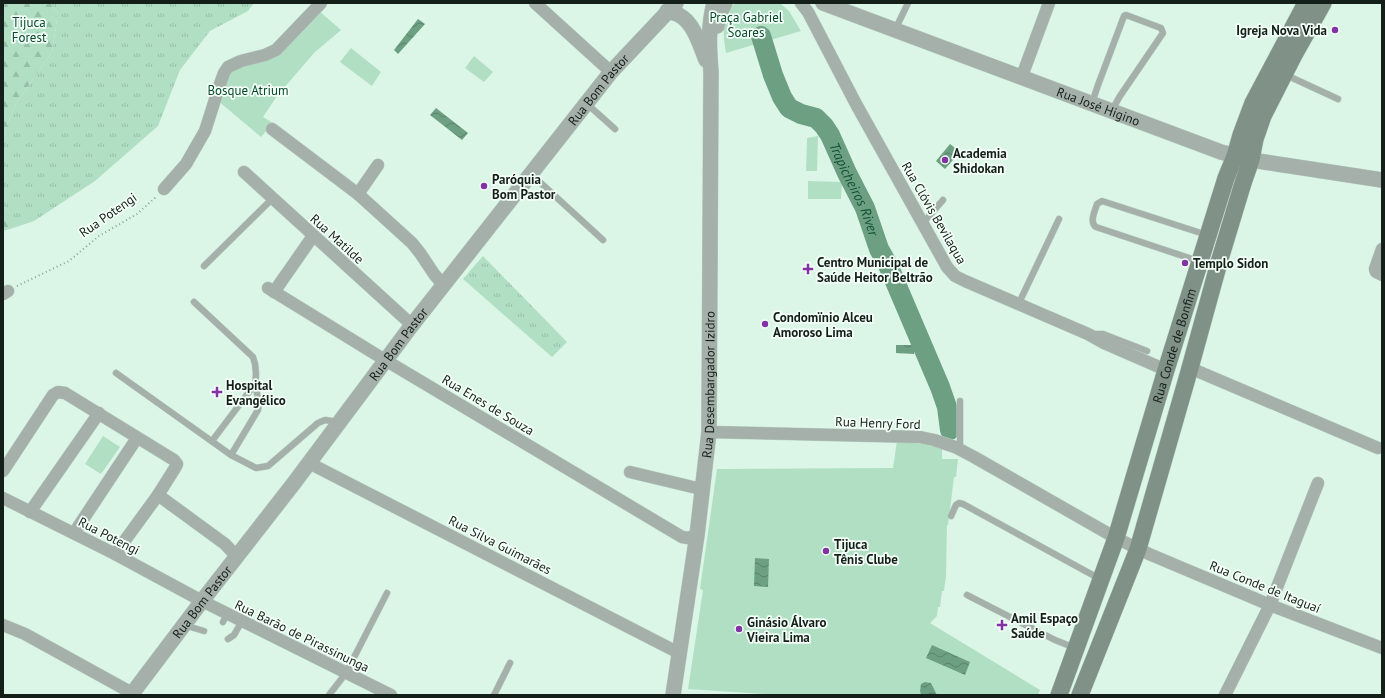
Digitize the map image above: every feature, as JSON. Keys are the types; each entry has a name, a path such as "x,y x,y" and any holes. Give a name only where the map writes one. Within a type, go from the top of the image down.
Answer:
{"main road":[{"name":"Rua Conde de Bonfim","path":"1059,695 1116,538 1199,262 1252,102 1306,3"},
{"name":"Rua Conde de Bonfim","path":"1080,695 1138,549 1220,259 1243,183 1252,160 1255,139 1263,116 1298,47 1323,3"}],"street":[{"path":"164,189 186,164 205,131 218,87 228,67 241,61 276,50 321,3"},
{"path":"535,3 611,72"},
{"name":"Rua Desembargador Izidro","path":"673,695 697,535 709,432 711,72 709,30 714,3"},
{"name":"Rua Desembargador Izidro","path":"711,72 715,36 720,15 725,3"},
{"name":"Rua Clóvis Bevilaqua","path":"801,3 808,12 856,104 947,267 955,276 1166,370"},
{"name":"Rua José Higino","path":"823,3 1235,156 1252,160 1382,180"},
{"path":"1022,76 1049,3"},
{"path":"671,7 685,19 690,26 711,72"},
{"name":"Rua Bom Pastor","path":"132,694 184,624 309,463 385,360 586,103 611,72 671,7"},
{"path":"272,129 358,194 412,243 444,286"},
{"path":"358,194 378,165"},
{"name":"Rua Matilde","path":"244,172 312,236 412,325"},
{"name":"Rua Enes de Souza","path":"312,236 271,290 385,360 682,537 688,538 697,535"},
{"path":"1382,249 1375,269 1376,272 1382,275"},
{"path":"1190,368 1378,448"},
{"path":"3,471 53,395 58,392 65,393 174,460 177,464 158,494 115,554"},
{"path":"30,512 99,413"},
{"name":"Rua Henry Ford","path":"709,432 920,437 934,440 960,450 1138,549"},
{"path":"74,533 137,438"},
{"name":"Rua Silva Guimarães","path":"309,463 679,653"},
{"path":"630,472 702,489"},
{"path":"1225,695 1270,605 1318,482"},
{"path":"158,494 225,544 237,557"},
{"name":"Rua Potengi","path":"3,498 115,554 202,601"},
{"name":"Rua Conde de Itaguaí","path":"1138,549 1270,605 1382,648"},
{"name":"Rua Barão de Pirassinunga","path":"202,601 225,618 242,621 391,695"},
{"path":"3,625 25,634 132,694"}],"lane":[{"path":"895,30 908,3"},
{"path":"1092,103 1124,16 1126,15 1161,28 1163,33 1112,110"},
{"path":"1284,74 1338,100"},
{"path":"586,103 615,129"},
{"path":"531,174 603,240"},
{"path":"204,266 272,199"},
{"path":"923,223 943,200"},
{"path":"1199,262 1096,227 1092,222 1097,204 1102,201 1208,235"},
{"path":"1018,305 1059,219"},
{"path":"194,302 253,357 256,365 255,384 259,405 258,410 232,455"},
{"path":"1088,334 1103,334 1147,351"},
{"path":"116,373 232,455 256,468 268,466 318,423 325,420 339,422"},
{"path":"212,441 255,384"},
{"path":"960,401 960,450"},
{"path":"951,516 956,505 959,503 963,504 1101,580"},
{"path":"329,695 346,673 387,593"},
{"path":"967,595 1055,640 1076,648"},
{"path":"228,639 234,635 242,621"},
{"path":"184,624 204,631"},
{"path":"494,695 510,663"}],"path":[{"name":"Rua Potengi","path":"5,293 69,261 99,236 137,214 164,189"}],"green space":[{"name":"Tijuca Forest","path":"3,3 50,3 58,13 52,52 15,105 3,136"},
{"path":"50,3 254,3 248,11 210,31 180,70 158,126 95,181 34,221 10,229 10,214 3,206 3,136 15,105 52,52 58,13"},
{"name":"Praça Gabriel Soares","path":"736,3 780,3 789,11 801,31 726,53 724,40 725,19 727,13"},
{"name":"Bosque Atrium","path":"318,10 341,30 314,53 277,96 263,117 273,123 261,137 217,100 228,68 271,56"},
{"path":"351,48 381,72 372,86 340,62"},
{"path":"474,56 493,72 484,82 465,68"},
{"path":"818,136 817,171 806,171 807,138"},
{"path":"808,181 842,182 841,199 808,199"},
{"path":"3,206 10,214 10,229 3,231"},
{"path":"483,256 567,342 552,357 463,279"},
{"path":"103,436 120,447 101,474 85,464"},
{"name":"Tijuca Tênis Clube","path":"897,441 942,446 942,459 958,459 947,525 946,576 944,591 942,591 937,616 930,623 1040,690 1038,695 781,695 688,689 703,590 700,589 717,469 893,468"}],"water":[{"path":"418,19 425,24 398,54 394,50"},
{"path":"436,108 468,133 462,140 430,115"},
{"path":"950,144 960,152 945,169 936,161"},
{"path":"896,345 915,345 914,354 896,353"},
{"path":"755,558 769,559 768,587 754,586"},
{"path":"932,645 970,662 965,675 926,658"},
{"path":"925,682 931,683 937,695 921,695 921,684"}],"waterway":[{"name":"Trapicheiros River","path":"761,36 773,75 782,97 789,108 801,114 816,118 830,135 865,208 879,249 888,265 940,387 947,407 950,430"}],"place":[{"name":"Igreja Nova Vida","path":"1335,30"},
{"name":"Academia Shidokan","path":"945,160"},
{"name":"Paróquia Bom Pastor","path":"484,186"},
{"name":"Templo Sidon","path":"1185,263"},
{"name":"Centro Municipal de Saúde Heitor Beltrão","path":"808,269"},
{"name":"Condomïnio Alceu Amoroso Lima","path":"765,324"},
{"name":"Hospital Evangélico","path":"217,392"},
{"name":"Tijuca Tênis Clube","path":"826,551"},
{"name":"Amil Espaço Saúde","path":"1002,625"},
{"name":"Ginásio Álvaro Vieira Lima","path":"739,629"}]}
